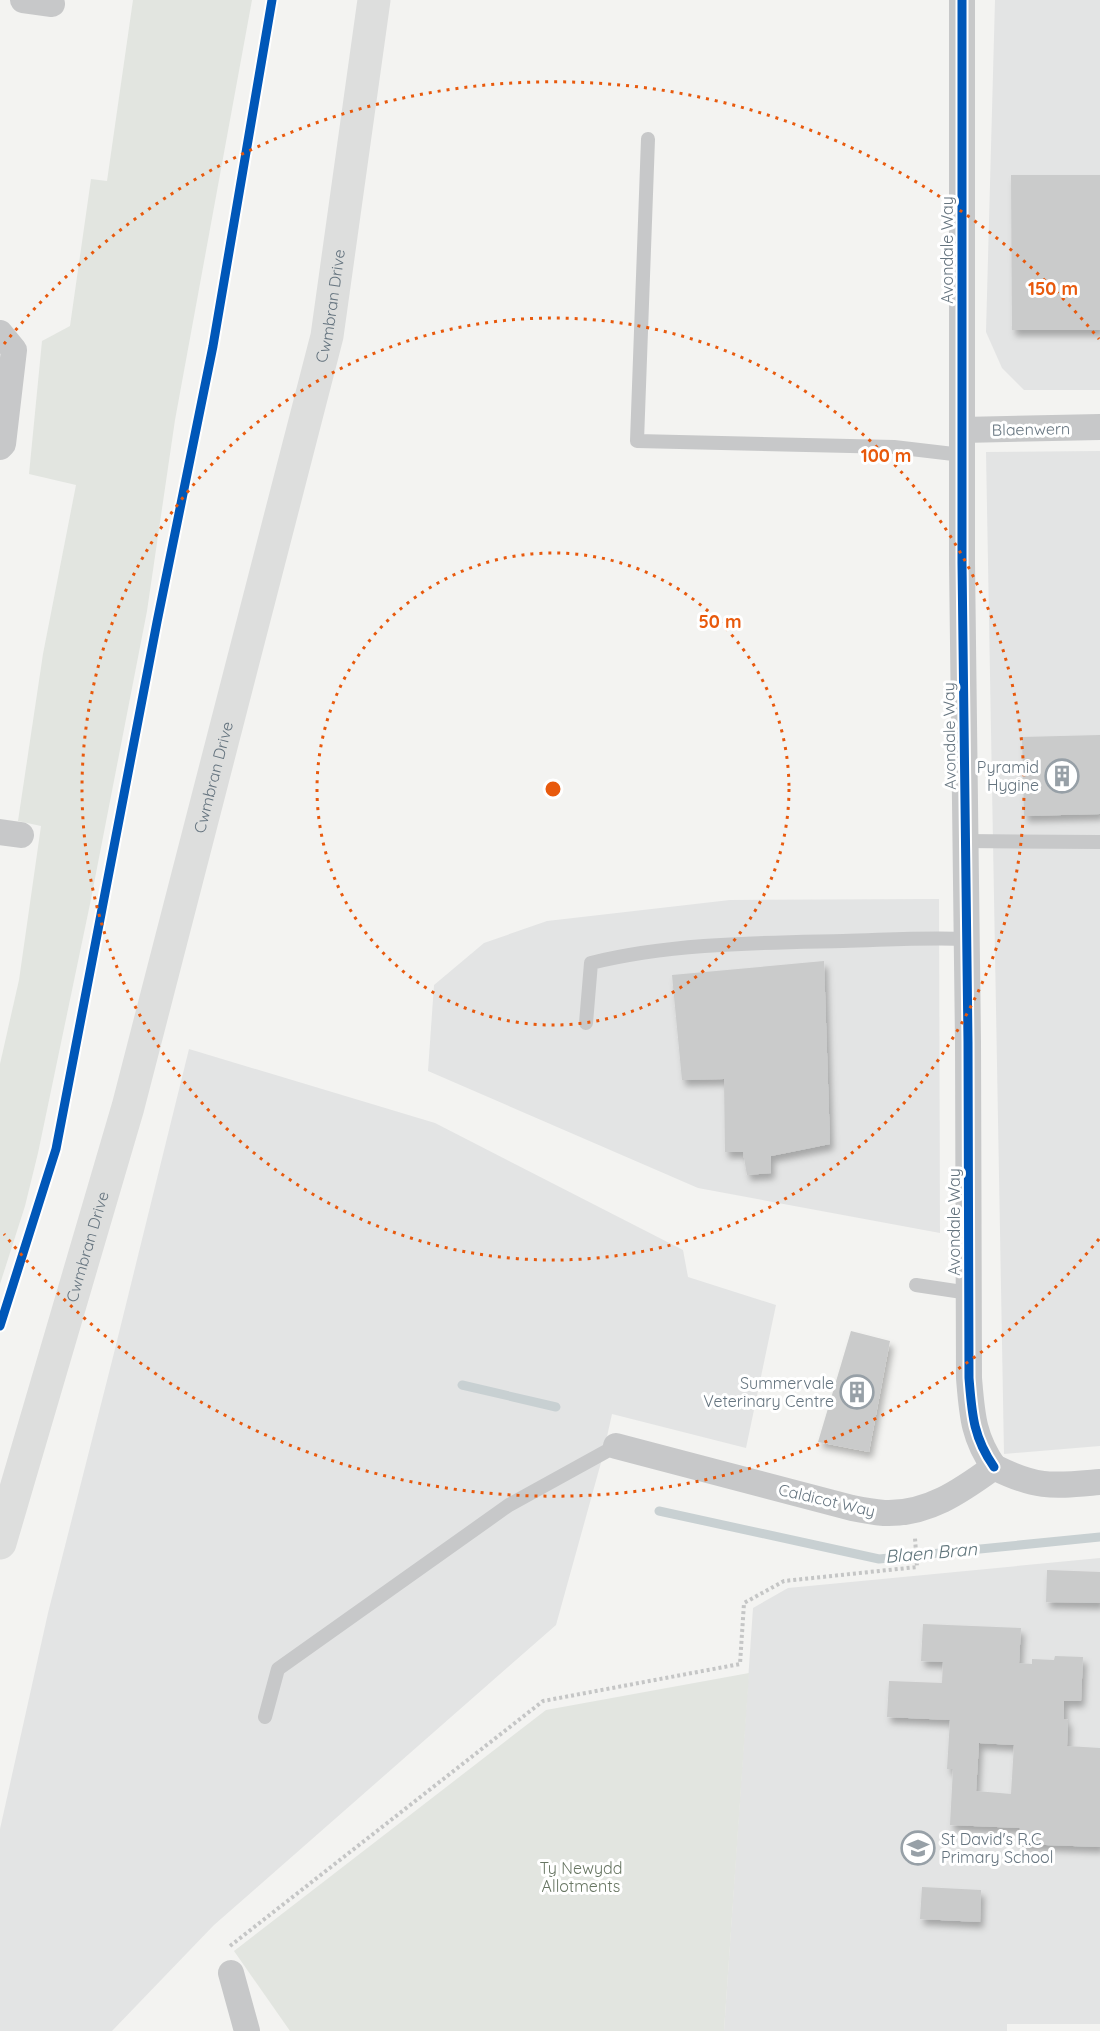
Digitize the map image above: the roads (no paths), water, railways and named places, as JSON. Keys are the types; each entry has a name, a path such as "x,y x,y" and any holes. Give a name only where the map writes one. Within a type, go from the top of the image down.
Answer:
{"main road":[{"name":"Cwmbran Drive","path":"0,1543 128,1107 327,336 374,0"}],"street":[{"path":"23,0 52,4"},
{"name":"Avondale Way","path":"962,0 962,442 969,1378 972,1416 981,1449 994,1467"},
{"path":"0,333 14,350 3,444 0,447"},
{"name":"Blaenwern","path":"962,442 1100,427"},
{"name":"Caldicot Way","path":"616,1446 852,1508 885,1513 918,1509 942,1501 966,1488 994,1467"},
{"path":"994,1467 1034,1484 1054,1486 1100,1482"},
{"path":"231,1973 247,2031"}],"lane":[{"path":"648,139 637,441 894,447 962,442"},
{"path":"965,841 1100,842"},
{"path":"586,1023 591,963 622,955 783,942 967,939"},
{"path":"916,1285 969,1293"},
{"path":"265,1718 278,1669 509,1505 616,1446"}],"waterway":[{"name":"Blaen Bran","path":"462,1385 556,1407"},
{"name":"Blaen Bran","path":"659,1511 879,1559 1100,1537"}],"place":[{"name":"Pyramid Hygine","path":"1062,776"},
{"name":"Summervale Veterinary Centre","path":"857,1392"},
{"name":"St David's R.C Primary School","path":"918,1848"}],"park label":[{"name":"Ty Newydd Allotments","path":"581,1877"}]}
